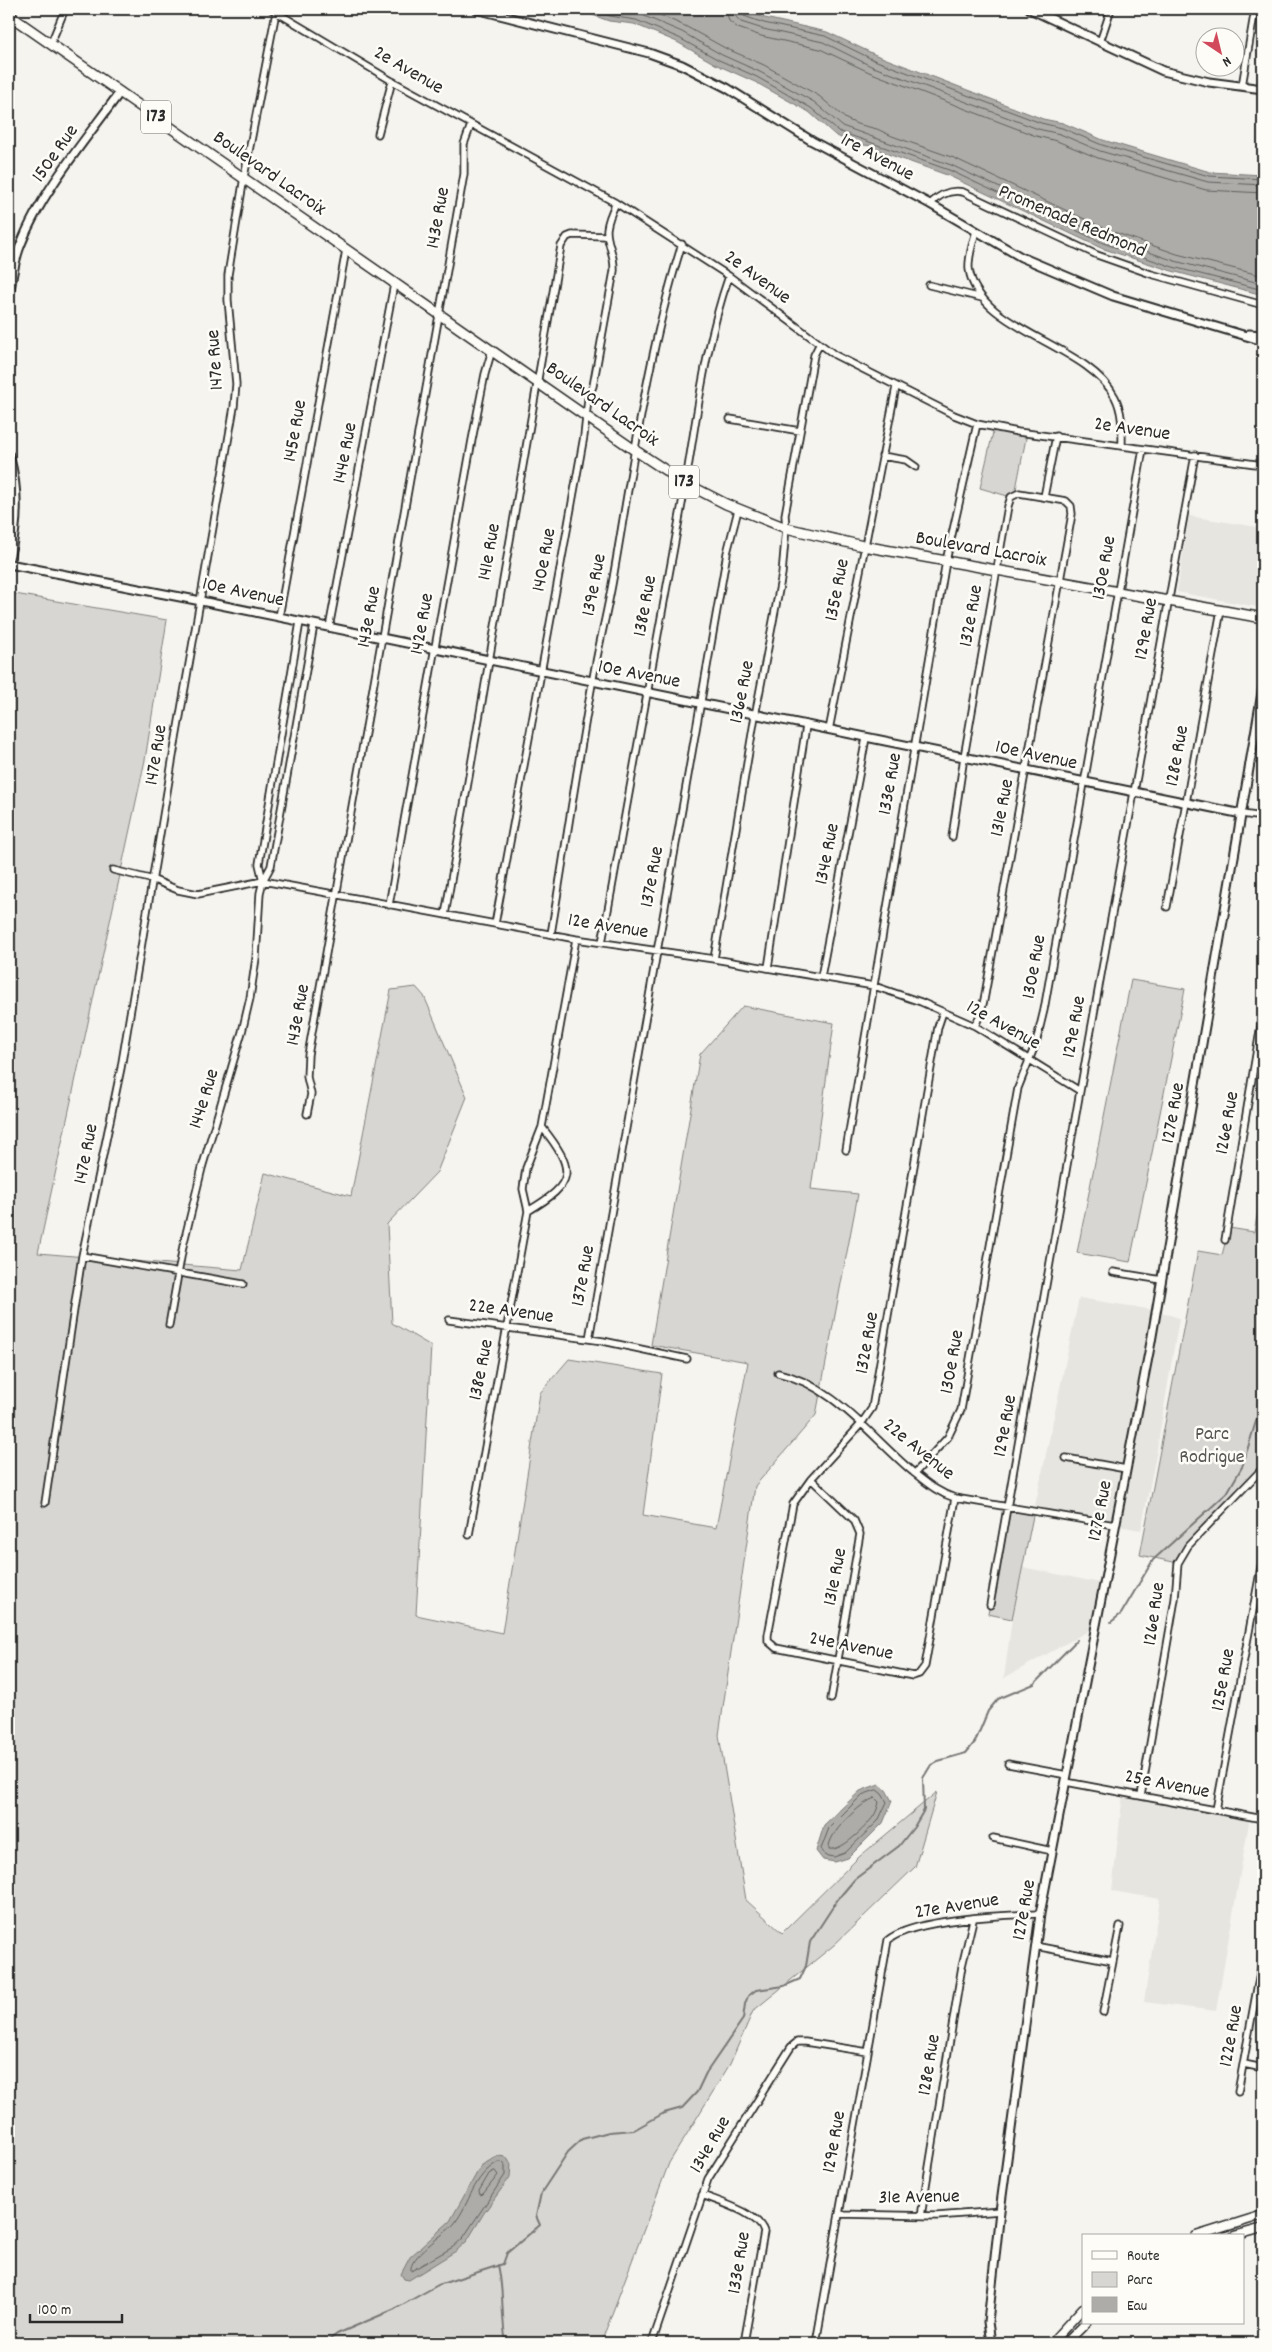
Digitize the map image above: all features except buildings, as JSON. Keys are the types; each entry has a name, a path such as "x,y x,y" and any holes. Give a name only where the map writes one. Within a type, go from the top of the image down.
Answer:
{"main road":[{"name":"Boulevard Lacroix","path":"9,15 244,177 394,284 633,448 685,483 738,510 786,528 863,546 1263,618"},
{"path":"1202,2234 1263,2215"},
{"path":"1241,2234 1263,2228"},
{"path":"1051,2343 1082,2309"},
{"path":"1066,2343 1085,2324"}],"street":[{"path":"51,43 65,9"},
{"name":"1re Avenue","path":"476,9 650,53 682,65 716,81 812,141 930,204 1021,257 1113,296 1263,341"},
{"path":"1030,9 1173,74 1263,89"},
{"path":"1100,42 1111,9"},
{"path":"1242,86 1255,9"},
{"name":"2e Avenue","path":"274,10 392,81 616,203 729,276 819,345 896,387 976,424 1012,431 1263,465"},
{"name":"147e Rue","path":"44,1503 82,1256 121,1068 234,407 236,384 228,286 244,177 274,10"},
{"path":"378,134 392,81"},
{"name":"150e Rue","path":"9,296 20,245 30,224 45,198 120,92"},
{"name":"143e Rue","path":"307,1114 311,1094 307,1078 308,1055 464,174 464,144 471,125"},
{"name":"Promenade Redmond","path":"930,204 937,197 948,192 956,190 963,192 1097,255 1151,274 1263,305"},
{"path":"607,236 610,216 616,203"},
{"path":"976,231 969,255 969,267 974,287 982,298 1007,319 1098,375 1110,389 1121,414 1122,446"},
{"name":"141e Rue","path":"445,915 536,381 561,246 567,237 572,235 607,236"},
{"name":"140e Rue","path":"495,924 584,436 585,415 614,271 615,259 607,236"},
{"name":"139e Rue","path":"551,934 592,683 611,590 632,470 633,448 659,322 682,244"},
{"name":"145e Rue","path":"279,617 346,250"},
{"name":"138e Rue","path":"602,943 688,460 707,362 729,276"},
{"name":"144e Rue","path":"330,628 394,284"},
{"path":"929,285 982,298"},
{"path":"1237,334 1263,335"},
{"name":"136e Rue","path":"714,959 755,716 782,574 786,528 785,515 814,355 819,345"},
{"name":"142e Rue","path":"389,905 474,431 485,374 492,350"},
{"name":"135e Rue","path":"829,730 863,546 896,387"},
{"path":"730,418 800,431"},
{"name":"133e Rue","path":"846,1150 946,561 976,424"},
{"path":"1044,498 1056,436"},
{"name":"130e Rue","path":"915,1473 948,1437 961,1410 1016,1100 1029,1058 1036,1043 1044,1010 1143,449"},
{"path":"9,455 16,484 17,498 15,535 9,558"},
{"name":"129e Rue","path":"990,1605 1080,1091 1195,455"},
{"path":"882,456 906,460 916,466"},
{"name":"132e Rue","path":"952,837 964,757 1008,506 1011,496 1019,493 1044,498"},
{"name":"131e Rue","path":"975,1026 984,1000 1072,510 1066,501 1044,498"},
{"name":"137e Rue","path":"589,1339 700,703 727,553 738,510"},
{"name":"10e Avenue","path":"9,564 279,617 592,683 647,692 755,716 1027,769 1186,803 1263,817"},
{"name":"128e Rue","path":"1167,908 1221,610"},
{"name":"144e Rue","path":"263,881 259,864 300,622"},
{"name":"144e Rue","path":"169,1326 178,1273 202,1168 242,1032 250,998 256,958 260,893 263,881 271,866 314,625"},
{"name":"127e Rue","path":"991,2343 988,2322 1000,2212 1040,1914 1097,1626 1162,1280 1263,688"},
{"path":"768,968 806,726"},
{"name":"134e Rue","path":"821,977 866,738"},
{"name":"12e Avenue","path":"113,870 154,880 178,890 198,894 263,881 576,939 714,959 874,986 898,993 975,1026 1080,1091"},
{"name":"138e Rue","path":"469,1535 528,1211 523,1189 526,1168 542,1127 576,939"},
{"name":"132e Rue","path":"776,1648 768,1641 768,1635 790,1513 798,1494 861,1424 874,1402 938,1027 943,1012"},
{"name":"126e Rue","path":"1225,1240 1263,1012"},
{"path":"528,1211 556,1194 565,1181 566,1169 564,1158 542,1127"},
{"path":"82,1256 243,1284"},
{"path":"1113,1272 1162,1280"},
{"name":"22e Avenue","path":"449,1320 589,1339 687,1359"},
{"name":"22e Avenue","path":"778,1373 802,1380 818,1388 935,1489 955,1498 1115,1525"},
{"path":"1066,1458 1126,1469"},
{"name":"126e Rue","path":"1141,1796 1175,1599 1178,1564 1188,1546 1263,1468"},
{"name":"131e Rue","path":"811,1479 854,1520 860,1534 830,1699"},
{"name":"24e Avenue","path":"776,1648 836,1662 913,1676 919,1674 925,1666 955,1498"},
{"name":"125e Rue","path":"1216,1810 1263,1556"},
{"name":"25e Avenue","path":"1008,1764 1141,1796 1263,1819"},
{"path":"992,1838 1052,1850"},
{"name":"27e Avenue","path":"886,1946 888,1940 903,1932 933,1924 1040,1914"},
{"name":"128e Rue","path":"921,2216 962,1966 973,1920"},
{"path":"1103,2012 1120,1926"},
{"name":"129e Rue","path":"816,2343 886,1946"},
{"path":"1035,1946 1113,1961"},
{"name":"122e Rue","path":"1238,2092 1263,1956"},
{"name":"134e Rue","path":"652,2343 708,2179 791,2047 797,2042 805,2042 868,2052"},
{"path":"1244,2064 1263,2068"},
{"name":"133e Rue","path":"702,2195 752,2216 762,2226 764,2232 744,2343"},
{"name":"31e Avenue","path":"839,2214 921,2216 1000,2212"}],"shaded area":[{"path":"1189,516 1263,528 1263,608 1177,592"},
{"path":"1079,1298 1154,1310 1179,1318 1156,1455 1141,1530 1034,1511"},
{"path":"1022,1567 1105,1584 1097,1626 1004,1678 1012,1619"},
{"path":"1123,1793 1250,1817 1216,2011 1144,2002 1160,1899 1112,1891"}],"green space":[{"path":"994,428 1027,433 1015,494 1011,497 980,488"},
{"path":"9,593 167,620 145,760 38,1253 242,1270 265,1173 351,1196 391,990 416,987 424,996 467,1097 437,1172 387,1224 392,1323 431,1346 416,1615 502,1633 540,1393 569,1359 662,1374 643,1515 716,1528 748,1362 651,1345 700,1054 743,1006 834,1023 811,1189 858,1194 816,1415 755,1486 719,1735 746,1900 782,1933 859,1857 937,1792 915,1867 834,1945 753,2011 730,2064 669,2163 601,2343 9,2343"},
{"path":"1131,980 1185,989 1130,1262 1077,1253"},
{"name":"Parc Rodrigue","path":"1263,1185 1263,1468 1205,1528 1178,1563 1140,1555 1198,1251 1222,1255 1229,1228 1254,1232"},
{"path":"1008,1507 1034,1511 1012,1619 988,1614"}],"water":[{"path":"576,9 739,9 765,18 827,32 876,55 1043,119 1063,123 1103,140 1210,172 1263,175 1263,295 1172,271 1101,248 947,175 885,153 871,146 851,143 835,135 809,112 755,82 717,65 677,42 634,24 609,21"},
{"path":"879,1784 886,1790 892,1801 883,1823 848,1858 835,1862 823,1860 816,1851 824,1825 860,1791"},
{"path":"498,2156 506,2157 511,2164 510,2177 484,2213 467,2241 456,2251 409,2280 404,2279 401,2274 410,2257 450,2221 482,2165"}],"waterway":[{"path":"1111,1622 1121,1614 1153,1560 1227,1493 1242,1467 1257,1418"},
{"path":"325,2343 337,2334 395,2309 438,2285 503,2264 507,2253 540,2225 536,2216 541,2193 568,2152 582,2139 609,2132 634,2130 664,2113 682,2108 697,2092 706,2073 743,2019 748,1996 756,1990 784,1986 800,1979 806,1966 810,1942 838,1899 855,1879 899,1846 914,1827 924,1810 923,1778 931,1765 938,1761 966,1753 975,1742 988,1711 998,1699 1034,1684 1077,1640"},
{"path":"498,2265 506,2343"}]}
